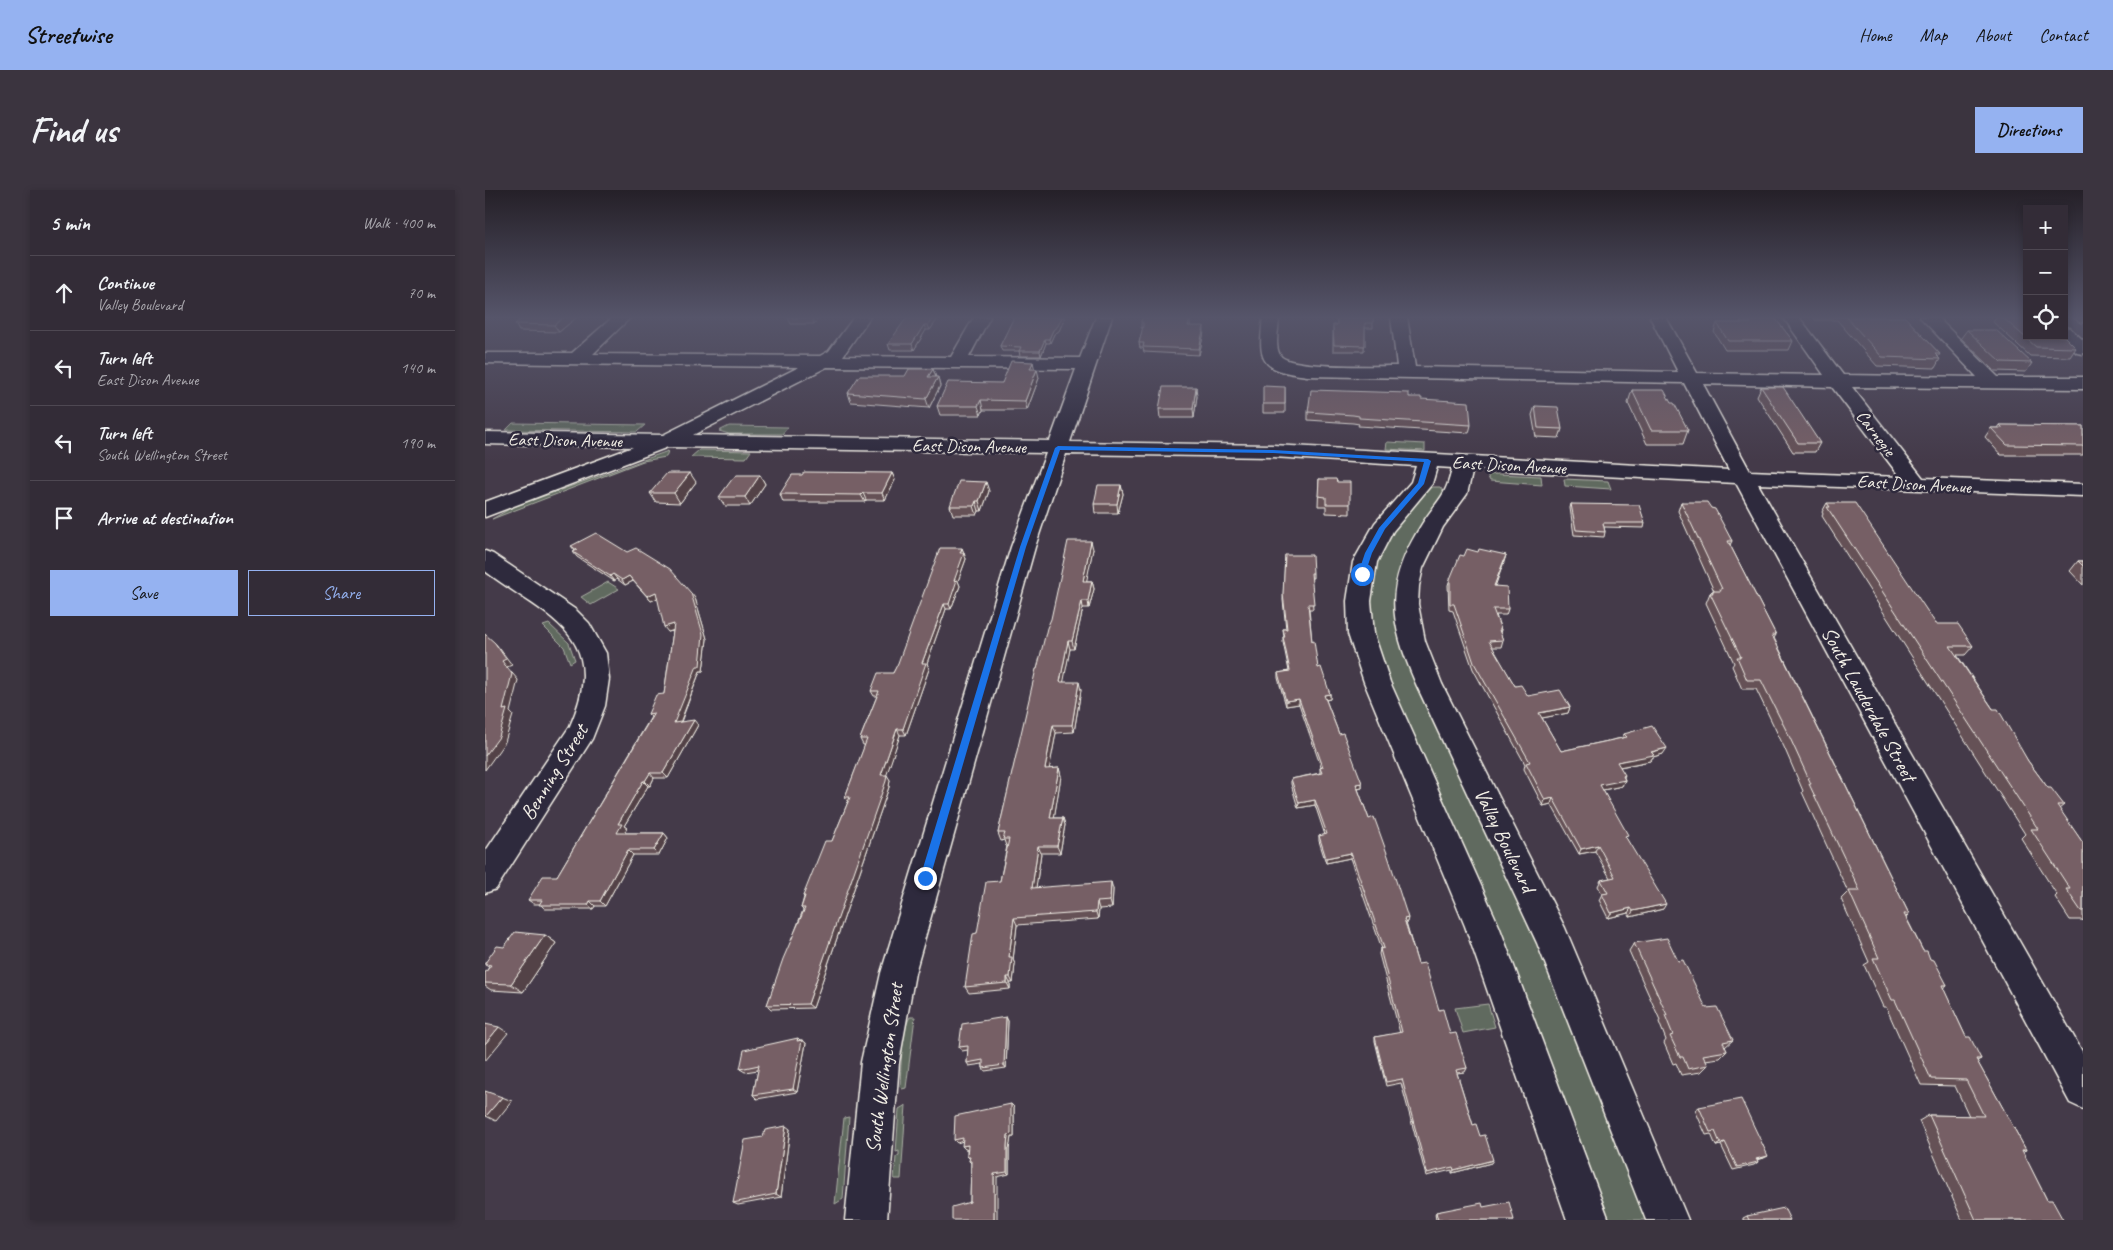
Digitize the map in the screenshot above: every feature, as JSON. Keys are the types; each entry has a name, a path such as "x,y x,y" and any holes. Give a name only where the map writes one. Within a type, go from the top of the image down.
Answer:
{"street":[{"path":"485,510 666,441 814,365"},
{"name":"South Wellington Street","path":"866,1220 880,1062 898,973 1016,568 1087,365"},
{"path":"1279,365 1320,371 1837,381 2083,383"},
{"path":"1406,365 1407,372"},
{"name":"South Lauderdale Street","path":"1684,365 1742,476 2083,1090"},
{"name":"Carnegie","path":"1826,365 1917,484"},
{"path":"1976,365 1993,382"},
{"name":"East Dison Avenue","path":"485,438 1273,452 1464,463 2021,489 2082,490"},
{"path":"1428,461 1421,484 1383,528 1365,562 1359,594 1361,634 1377,682 1482,926 1588,1220"},
{"name":"Valley Boulevard","path":"1464,463 1458,490 1416,553 1407,581 1405,608 1412,644 1553,939 1667,1220"},
{"name":"Benning Street","path":"485,559 570,619 587,640 594,654 596,668 592,706 579,736 485,879"}],"green space":[{"path":"513,423 645,425 637,432 506,430"},
{"path":"729,426 788,427 782,434 729,434 719,431"},
{"path":"1387,442 1425,444 1425,451 1386,449"},
{"path":"699,450 751,451 746,458 691,457"},
{"path":"668,451 666,457 643,461 492,519 511,508"},
{"path":"1487,475 1541,476 1542,485 1490,481"},
{"path":"1564,479 1608,481 1611,489 1565,486"},
{"path":"1440,487 1446,495 1410,549 1397,583 1395,602 1402,648 1521,901 1649,1220 1604,1220 1386,679 1369,621 1373,570 1387,539 1425,489"},
{"path":"608,582 619,589 591,605 581,597"},
{"path":"549,624 569,643 575,660 570,663 564,647 543,626"},
{"path":"1488,1004 1495,1027 1463,1033 1455,1008"},
{"path":"910,1017 915,1017 906,1088 902,1089 900,1087 902,1051"},
{"path":"906,1105 901,1179 894,1179 896,1157 899,1155 899,1151 896,1152 899,1109"},
{"path":"849,1117 843,1199 835,1204 844,1118"}],"building":[{"path":"1009,365 1032,365 1030,369 1037,369 1025,401 981,400 978,406 937,406 948,382 1002,383"},
{"path":"909,369 933,369 928,377 938,377 926,399 848,393 859,376 905,376"},
{"path":"1263,386 1285,387 1285,404 1263,404"},
{"path":"1163,387 1196,387 1193,409 1159,409"},
{"path":"1761,387 1783,387 1820,443 1798,443"},
{"path":"1311,390 1409,393 1409,397 1421,397 1421,399 1469,402 1471,425 1359,418 1359,416 1353,415 1308,412"},
{"path":"1632,390 1664,390 1671,403 1674,403 1688,430 1651,430"},
{"path":"1535,406 1558,407 1562,429 1538,428"},
{"path":"2000,425 2083,426 2083,446 2007,445 1991,428 2003,428"},
{"path":"804,472 892,473 882,493 863,493 861,495 780,494 792,475 802,475"},
{"path":"667,473 690,473 674,493 650,493"},
{"path":"737,475 760,475 745,497 719,497 733,478"},
{"path":"1319,479 1336,479 1337,482 1350,482 1350,504 1326,504 1326,497 1318,496"},
{"path":"959,481 986,482 979,501 976,501 974,506 950,506"},
{"path":"1098,485 1121,485 1117,504 1094,504"},
{"path":"1681,502 1707,502 1711,508 1715,509 1732,541 1728,541 1776,635 1772,635 1909,914 1904,914 1923,951 1927,951 1930,959 1934,960 1947,985 1942,985 1966,1037 1970,1037 1981,1059 1976,1059 2026,1150 2022,1150 2047,1200 2052,1200 2063,1220 1976,1220 1929,1115 1984,1116 1966,1080 1931,1079 1895,1000 1892,1000 1873,958 1879,958 1849,891 1860,891 1809,784 1811,784 1790,738 1761,680 1747,680 1737,657 1741,657 1710,593 1713,593 1712,591 1721,591 1720,589 1722,589"},
{"path":"1827,503 1855,503 1936,624 1958,624 1973,646 1950,646 1993,709 1998,709 2028,761 2048,788 2051,788 2064,805 2057,805 2083,843 2083,911 2081,911 2066,889 2070,889 2031,829 2038,829 1827,507 1830,507"},
{"path":"1571,504 1639,505 1645,523 1603,523 1605,532 1576,530"},
{"path":"596,533 627,552 636,548 670,569 691,593 703,634 700,666 697,666 674,723 694,720 663,773 650,773 645,781 643,781 618,824 622,824 617,833 664,833 654,850 628,850 600,901 590,901 588,905 539,905 542,900 528,900 543,876 557,876 654,713 648,714 656,695 664,694 674,624 664,627 656,592 647,596 629,576 622,580 613,574 610,576 573,552 577,550 571,546"},
{"path":"1068,541 1091,541 1083,581 1092,581 1088,601 1082,601 1072,641 1068,641 1060,682 1079,682 1072,725 1053,725 1045,769 1059,768 1050,818 1063,818 1057,846 1038,846 1032,888 1111,882 1110,901 1097,902 1096,912 1014,918 1009,957 1012,957 1010,977 1007,977 1007,983 965,987 973,934 977,933 986,882 1000,881 1009,839 1003,839 1005,833 998,833 1036,669 1051,619"},
{"path":"940,548 962,548 960,553 964,553 954,581 957,580 949,604 944,604 922,663 926,663 903,729 897,729 881,775 887,775 886,781 808,1004 767,1005 783,959 805,908 801,908 805,896 803,896 825,841 832,841 850,797 845,797 867,739 860,739 879,691 871,691 878,673 893,673 898,663"},
{"path":"1467,549 1478,552 1479,549 1506,555 1494,586 1507,587 1508,609 1493,609 1503,640 1489,641 1515,686 1521,685 1528,696 1560,690 1570,707 1539,713 1561,751 1627,737 1624,734 1652,726 1667,748 1651,752 1654,755 1617,762 1625,775 1623,776 1625,780 1600,785 1628,835 1625,836 1666,904 1633,911 1631,908 1611,913 1602,894 1608,893 1601,880 1615,877 1598,845 1581,849 1553,798 1545,800 1526,763 1530,762 1474,663 1454,604 1450,604 1450,579 1460,555 1464,556"},
{"path":"1285,555 1312,555 1313,573 1311,573 1314,604 1308,604 1312,642 1314,641 1318,668 1321,667 1330,694 1324,695 1339,734 1343,733 1362,783 1356,784 1369,819 1374,817 1388,856 1408,918 1404,919 1418,964 1425,963 1439,1010 1443,1009 1450,1034 1456,1033 1467,1068 1456,1070 1473,1125 1476,1124 1480,1136 1485,1135 1493,1160 1454,1170 1453,1167 1427,1173 1402,1079 1386,1082 1375,1037 1402,1032 1380,949 1384,948 1351,853 1326,858 1319,836 1327,834 1315,800 1299,803 1291,779 1322,773 1320,768 1323,767 1299,699 1286,701 1278,673 1290,671 1283,637 1285,637 1283,629 1287,629 1283,594"},
{"path":"485,634 495,643 506,659 502,661 512,674 503,710 507,709 499,737 485,756"},
{"path":"515,932 545,935 511,984 485,983 485,973 491,965 485,963 497,946 504,947"},
{"path":"1667,938 1678,961 1683,960 1706,1008 1717,1007 1733,1040 1723,1042 1727,1051 1703,1055 1708,1065 1688,1069 1683,1057 1680,1057 1670,1036 1673,1035 1665,1015 1667,1015 1634,943"},
{"path":"1006,1017 1004,1065 983,1068 983,1060 967,1063 968,1046 959,1047 962,1024"},
{"path":"485,1024 499,1027 485,1044"},
{"path":"798,1038 797,1041 802,1040 793,1089 753,1095 759,1065 740,1069 744,1050"},
{"path":"485,1091 502,1097 486,1116 485,1116"},
{"path":"1741,1099 1768,1156 1756,1159 1758,1162 1737,1167 1725,1142 1720,1143 1715,1131 1710,1132 1699,1107"},
{"path":"1011,1104 1011,1134 1008,1135 1007,1172 994,1174 994,1220 952,1220 952,1207 970,1202 971,1161 969,1161 970,1156 967,1156 968,1145 962,1146 963,1138 954,1140 955,1116"},
{"path":"786,1126 776,1194 733,1203 745,1140 763,1137 765,1130"},
{"path":"1509,1202 1514,1220 1438,1220 1436,1212 1482,1203 1483,1207"},
{"path":"1784,1208 1790,1220 1749,1220 1747,1216"}],"route":[{"path":"925,878 1023,547 1058,448 1273,452 1428,461 1421,484 1383,528 1369,553 1362,574"}]}
